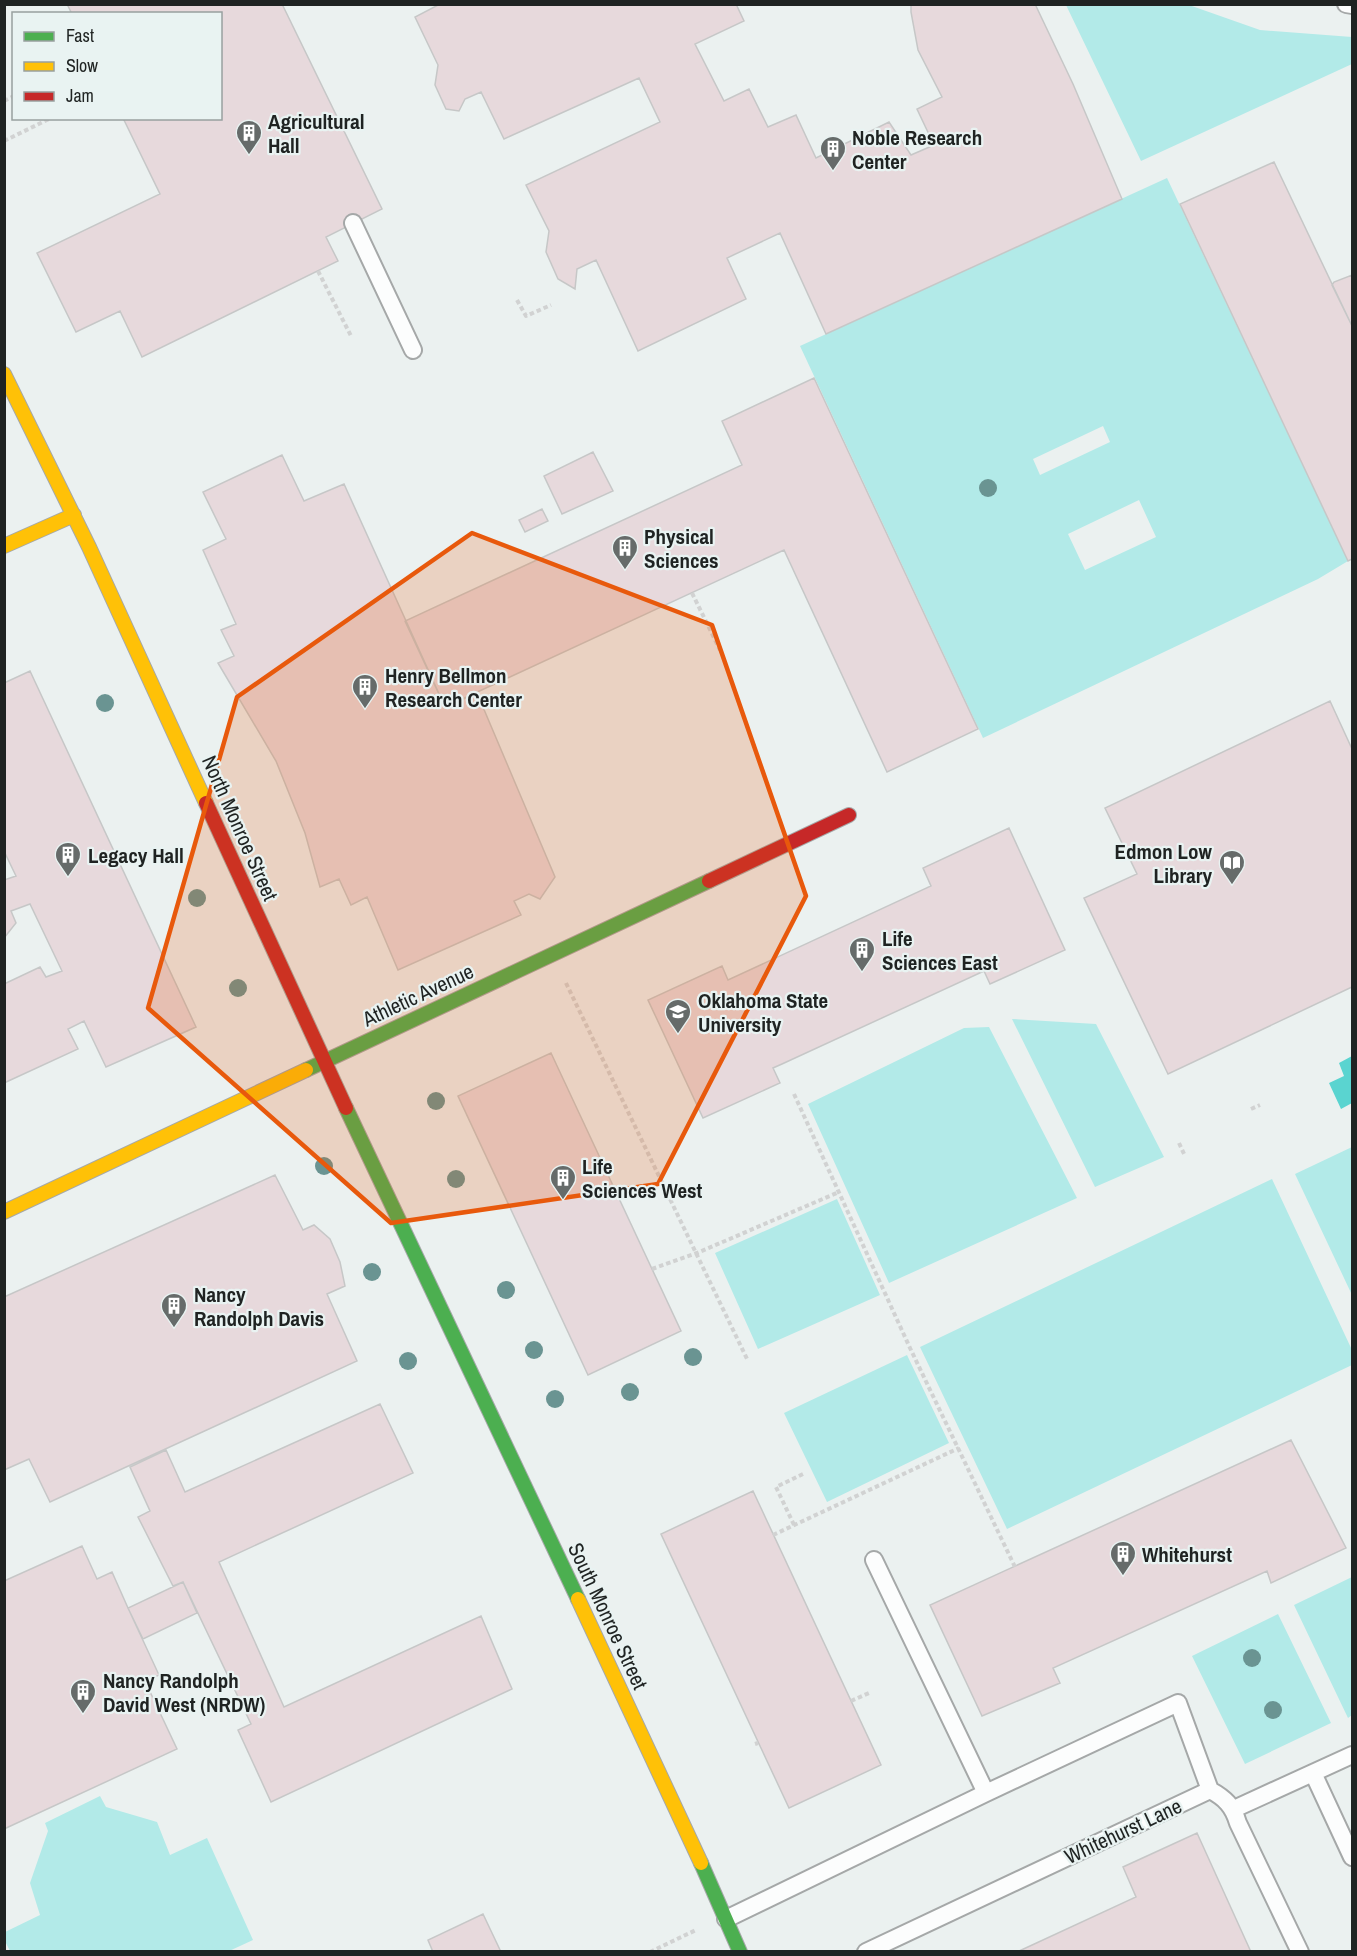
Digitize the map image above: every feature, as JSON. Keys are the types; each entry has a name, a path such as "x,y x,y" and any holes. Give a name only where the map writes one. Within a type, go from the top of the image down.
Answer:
{"street":[{"name":"North Monroe Street","path":"4,374 74,515 324,1063 437,1299"},
{"path":"4,546 74,515"},
{"name":"Athletic Avenue","path":"4,1212 849,815"},
{"name":"South Monroe Street","path":"437,1299 740,1952"}],"lane":[{"path":"1346,4 1353,5"},
{"path":"353,223 413,350"},
{"path":"874,1560 986,1793"},
{"path":"726,1918 1178,1704 1210,1790 1221,1796 1234,1809 1238,1822 1300,1952"},
{"path":"1234,1809 1353,1755"},
{"path":"1313,1773 1353,1857"},
{"name":"Whitehurst Lane","path":"866,1952 1210,1790"}],"path":[{"path":"4,141 47,120"},
{"path":"318,271 351,336"},
{"path":"517,300 526,316 551,305"},
{"path":"692,593 720,650"},
{"path":"552,956 748,1361"},
{"path":"794,1094 910,1348 1015,1567"},
{"path":"1251,1109 1260,1105"},
{"path":"1179,1143 1185,1156"},
{"path":"652,1269 697,1253 840,1192"},
{"path":"773,1535 959,1448"},
{"path":"794,1525 776,1487 805,1473"},
{"path":"851,1701 869,1693"},
{"path":"650,1952 699,1929"}],"highlighted area":[{"path":"472,533 712,625 806,896 658,1184 391,1223 148,1008 237,697"}],"shaded area":[{"path":"1066,5 1189,5 1260,30 1352,37 1352,64 1141,161"},
{"path":"1167,178 1348,561 1318,579 983,738 800,346","holes":["1103,426 1110,442 1040,475 1033,459","1139,500 1156,537 1085,570 1068,534"]},
{"path":"1012,1019 1096,1024 1164,1157 1095,1187"},
{"path":"989,1027 1077,1198 889,1283 808,1104 964,1028"},
{"path":"1352,1147 1352,1295 1295,1174"},
{"path":"1272,1179 1352,1350 1352,1365 1007,1529 920,1347"},
{"path":"837,1199 880,1295 758,1349 715,1253"},
{"path":"907,1355 949,1443 827,1502 784,1413"},
{"path":"1352,1577 1352,1715 1348,1718 1294,1605"},
{"path":"1278,1614 1331,1723 1245,1764 1192,1656"},
{"path":"100,1796 106,1807 157,1822 170,1855 207,1838 253,1940 227,1952 10,1951 5,1941 5,1932 40,1915 30,1883 48,1831 45,1823"}],"water":[{"path":"1352,1056 1352,1103 1341,1109 1329,1083 1344,1076 1339,1063"}],"building":[{"name":"Agricultural Hall","path":"67,4 282,4 382,209 326,237 338,261 142,357 120,311 76,332 37,253 160,194 124,120 222,120 222,12 71,12"},
{"name":"Noble Research Center","path":"440,4 736,4 744,21 695,44 724,101 749,89 768,127 796,115 816,158 889,122 911,155 934,145 917,109 942,97 918,50 911,4 1035,4 1073,84 1122,199 826,334 780,233 727,258 746,299 638,351 596,260 577,269 575,289 558,279 546,252 549,231 526,185 660,122 639,78 504,139 481,92 465,99 459,111 446,109 435,85 438,65 415,17"},
{"path":"1274,162 1352,326 1352,559 1348,561 1180,204"},
{"path":"1352,275 1352,326 1332,285"},
{"name":"Physical Sciences","path":"814,378 978,729 887,772 784,550 445,707 405,621 742,465 722,421"},
{"path":"593,452 613,491 562,514 544,476"},
{"name":"Henry Bellmon Research Center","path":"282,455 304,501 344,484 445,707 477,693 555,877 540,899 529,894 514,901 521,915 398,970 367,897 351,905 339,879 320,887 305,833 276,761 218,663 234,656 221,630 236,624 203,550 226,539 203,492"},
{"path":"542,509 548,521 525,532 519,520"},
{"name":"Legacy Hall","path":"30,671 196,1027 106,1067 84,1021 68,1029 78,1049 4,1083 4,984 40,967 46,977 62,971 30,904 11,911 16,923 4,938 4,880 16,876 4,851 4,683"},
{"name":"Edmon Low Library","path":"1330,701 1352,749 1352,987 1168,1074 1084,898 1137,874 1105,808"},
{"name":"Life Sciences East","path":"1009,828 1065,950 990,984 984,971 773,1068 780,1083 703,1118 648,1000 722,966 728,980 931,886 923,868"},
{"name":"Life Sciences West","path":"551,1053 681,1331 588,1375 458,1096"},
{"name":"Nancy Randolph Davis","path":"275,1175 303,1230 314,1225 330,1239 340,1262 345,1286 327,1294 357,1361 50,1502 29,1459 4,1470 4,1297"},
{"path":"380,1404 413,1473 219,1562 284,1707 481,1616 512,1689 271,1802 238,1730 251,1724 183,1582 173,1586 138,1517 150,1511 130,1467 166,1450 185,1492"},
{"name":"Whitehurst","path":"1291,1440 1346,1548 1271,1583 1267,1571 1053,1668 1060,1683 982,1716 930,1605"},
{"path":"753,1491 881,1765 789,1808 661,1534"},
{"name":"Nancy Randolph David West (NRDW)","path":"82,1546 97,1579 112,1572 159,1675 145,1681 177,1749 4,1829 4,1581"},
{"path":"183,1582 197,1613 143,1639 128,1608"},
{"path":"1197,1833 1251,1952 1017,1952 1136,1897 1123,1867"},
{"path":"483,1914 501,1952 433,1952 428,1940"}],"traffic: fast":[{"path":"306,1070 709,881"},
{"path":"346,1108 578,1599"},
{"path":"701,1863 740,1952"}],"traffic: slow":[{"path":"4,374 89,547 206,803"},
{"path":"4,546 74,515"},
{"path":"4,1212 306,1070"},
{"path":"578,1599 701,1863"}],"traffic: jam":[{"path":"206,803 346,1108"},
{"path":"709,881 849,815"}],"place":[{"name":"Agricultural Hall","path":"249,156"},
{"name":"Noble Research Center","path":"833,172"},
{"name":"Physical Sciences","path":"625,571"},
{"name":"Henry Bellmon Research Center","path":"365,710"},
{"name":"Legacy Hall","path":"68,878"},
{"name":"Edmon Low Library","path":"1232,886"},
{"name":"Life Sciences East","path":"862,973"},
{"name":"Oklahoma State University","path":"678,1035"},
{"name":"Life Sciences West","path":"563,1201"},
{"name":"Nancy Randolph Davis","path":"174,1329"},
{"name":"Whitehurst","path":"1123,1577"},
{"name":"Nancy Randolph David West (NRDW)","path":"83,1715"}]}
